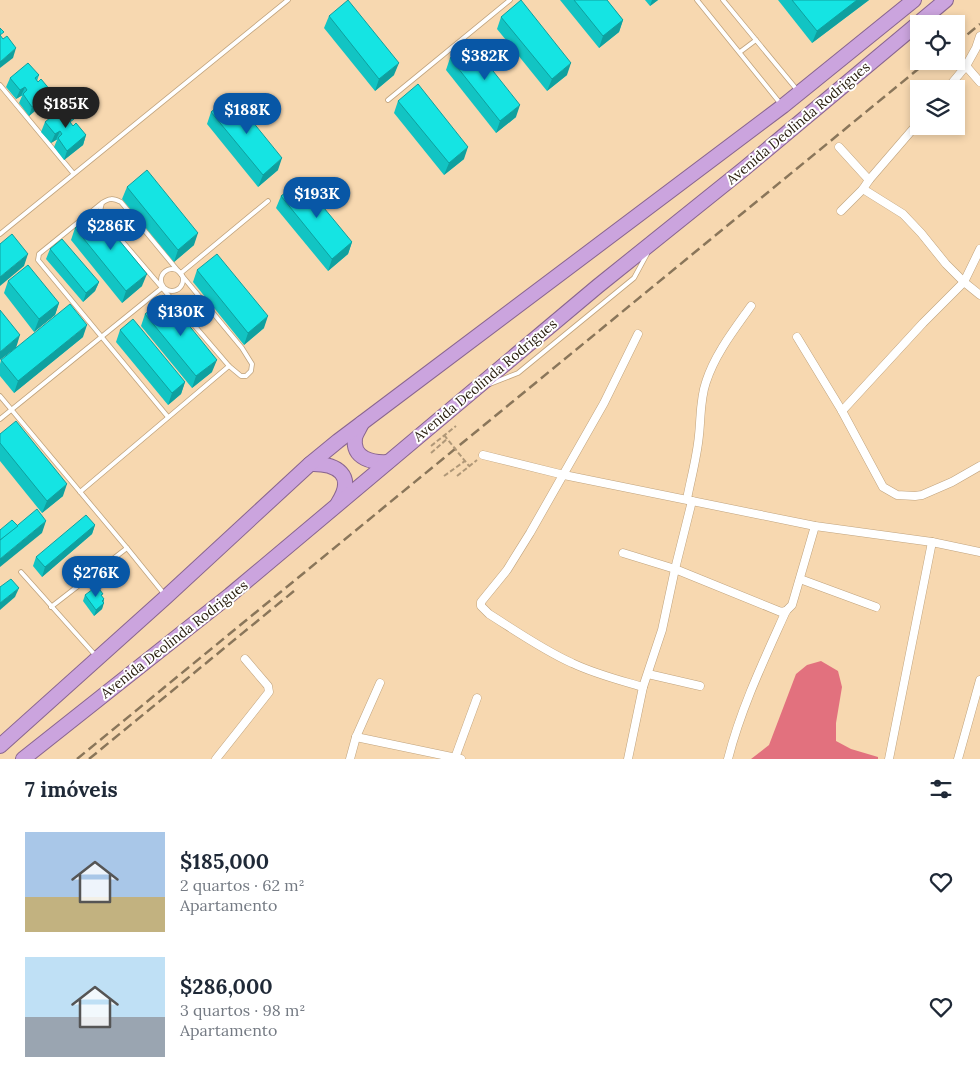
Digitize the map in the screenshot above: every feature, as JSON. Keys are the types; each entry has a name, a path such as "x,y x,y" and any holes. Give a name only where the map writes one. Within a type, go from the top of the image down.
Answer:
{"highway":[{"name":"Avenida Deolinda Rodrigues","path":"0,746 310,464 363,420 783,106 914,0"},
{"name":"Avenida Deolinda Rodrigues","path":"24,759 230,596 474,390 946,0"},
{"path":"363,420 355,438 358,452 370,461 388,462"},
{"path":"310,464 329,464 342,473 345,487 335,508"}],"street":[{"path":"954,80 966,66 980,36"},
{"path":"966,66 980,82"},
{"path":"841,210 863,189 910,132"},
{"path":"839,147 869,180"},
{"path":"863,189 903,214 946,264 980,295"},
{"path":"842,411 923,322 964,282 980,249"},
{"path":"628,759 643,687 662,630 690,500 702,400 706,384 711,368 751,306"},
{"path":"638,334 604,403 530,534 507,570 481,602 481,606 488,614 552,653 595,672 643,687"},
{"path":"797,337 842,411 883,487 897,495 922,495 952,482 980,466"},
{"path":"483,455 564,475 815,526 932,542 980,552"},
{"path":"728,759 738,723 786,611 792,605 815,526"},
{"path":"889,759 932,542"},
{"path":"623,553 675,569 781,612 786,611"},
{"path":"800,579 876,607"},
{"path":"216,759 269,692 268,686 246,659"},
{"path":"648,674 700,686"},
{"path":"958,759 980,680"},
{"path":"350,759 356,737 380,683"},
{"path":"356,737 439,756 458,758 477,698"}],"lane":[{"path":"0,234 288,0"},
{"path":"388,100 510,0"},
{"path":"697,0 783,106"},
{"path":"723,0 800,93"},
{"path":"740,52 756,40"},
{"path":"0,86 73,174"},
{"path":"102,203 100,211 104,220 229,366 241,376 246,376 251,371 252,364 248,356 181,273 121,202 114,198 108,199 102,203 40,254 38,260 168,417"},
{"path":"181,273 268,201"},
{"path":"172,268 181,273 183,281 177,290 170,291 163,287 161,278 164,271 172,268"},
{"path":"0,419 163,287"},
{"path":"80,492 229,366"},
{"path":"0,396 166,597"},
{"path":"51,607 126,548"},
{"path":"21,572 97,658"}],"path":[{"path":"431,446 456,426"},
{"path":"444,435 469,466"},
{"path":"430,453 447,439"},
{"path":"457,476 483,455"},
{"path":"444,476 465,461"}],"shaded area":[{"path":"821,661 838,671 842,687 836,723 836,741 851,749 878,757 878,759 751,759 769,745 796,674 807,665"}],"building":[{"path":"348,0 399,63 379,79 329,16"},
{"path":"521,0 571,63 552,79 501,17"},
{"path":"574,0 607,0 623,20 603,36"},
{"path":"792,0 857,0 817,31"},
{"path":"0,35 3,39 7,36 16,48 0,62"},
{"path":"470,42 520,105 500,121 450,58"},
{"path":"28,63 39,75 35,78 38,82 41,79 51,91 32,107 23,94 27,90 25,87 20,90 10,78"},
{"path":"418,84 468,147 449,163 398,101"},
{"path":"231,95 282,158 263,175 211,112"},
{"path":"63,107 74,119 70,122 73,126 76,123 86,135 67,151 58,138 62,134 60,131 55,134 45,122"},
{"path":"147,170 198,233 178,250 127,187"},
{"path":"301,180 352,242 332,259 281,196"},
{"path":"95,211 147,274 126,291 75,228"},
{"path":"12,234 28,254 0,277 0,244"},
{"path":"62,239 99,282 86,293 50,249"},
{"path":"217,254 268,316 248,333 197,270"},
{"path":"28,265 59,303 39,319 8,281"},
{"path":"166,297 217,360 196,376 145,314"},
{"path":"70,304 87,325 18,381 1,360"},
{"path":"0,310 20,335 0,352"},
{"path":"133,319 185,382 172,393 120,330"},
{"path":"16,421 67,484 47,501 0,443 0,434"},
{"path":"37,509 46,521 0,559 0,540"},
{"path":"86,515 95,525 45,567 36,557"},
{"path":"12,520 18,526 0,540 0,530"},
{"path":"11,579 19,588 0,603 0,587"},
{"path":"97,586 103,594 101,595 104,603 96,610 85,595"}],"railway":[{"path":"965,36 980,24"},
{"path":"77,759 917,70"},
{"path":"89,759 294,591"}]}
